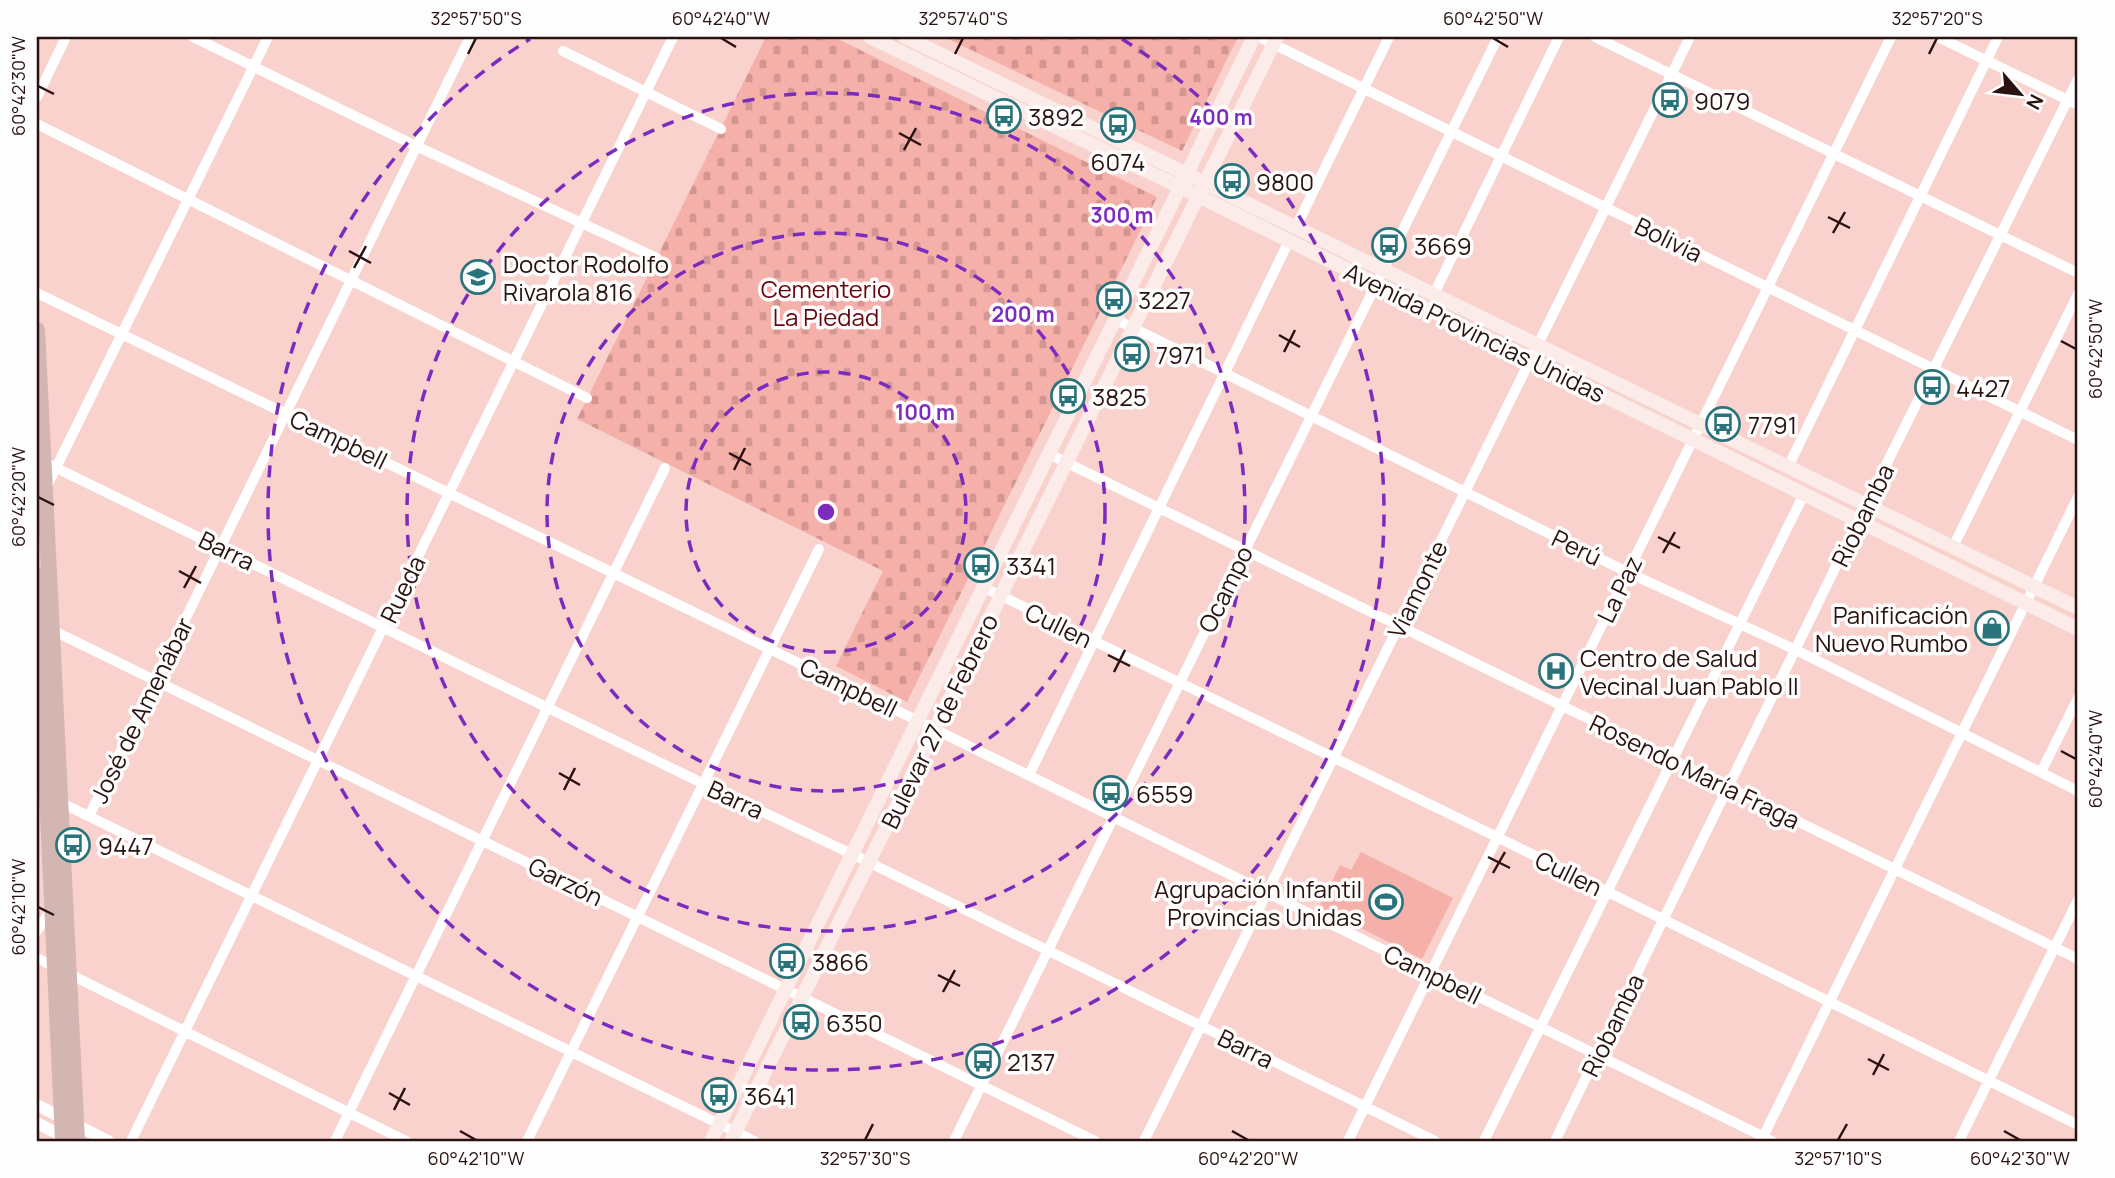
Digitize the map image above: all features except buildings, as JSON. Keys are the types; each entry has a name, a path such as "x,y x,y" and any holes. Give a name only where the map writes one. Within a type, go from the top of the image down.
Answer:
{"main road":[{"name":"Avenida Provincias Unidas","path":"870,37 1202,189 1292,234 1376,284 2078,629"},
{"name":"Avenida Provincias Unidas","path":"905,37 1183,180"},
{"name":"Bulevar 27 de Febrero","path":"711,1141 1183,180 1257,37"},
{"name":"Bulevar 27 de Febrero","path":"733,1137 1275,40"},
{"name":"Avenida Provincias Unidas","path":"1292,234 1383,270 1434,294 2078,608"},
{"path":"37,330 45,462 43,625 52,908 62,971"},
{"path":"37,576 43,625"},
{"path":"48,796 62,971 69,1134"}],"street":[{"path":"37,97 66,37"},
{"path":"193,37 416,146 657,258"},
{"path":"45,462 122,334 268,37"},
{"name":"José de Amenábar","path":"89,816 470,37"},
{"name":"Rueda","path":"131,1141 673,37"},
{"name":"Bolivia","path":"1257,37 1275,40 1451,132 2078,440"},
{"path":"1029,775 1389,37"},
{"name":"Ocampo","path":"954,1141 1498,37"},
{"path":"1434,294 1559,37"},
{"path":"1595,37 2078,272"},
{"name":"Viamonte","path":"1144,1141 1690,37"},
{"name":"La Paz","path":"1348,1141 1891,37"},
{"path":"1938,37 2078,105"},
{"path":"1788,467 1998,37"},
{"path":"564,51 721,129"},
{"name":"Riobamba","path":"1555,1141 2078,79"},
{"path":"37,124 587,398"},
{"name":"Campbell","path":"37,293 1029,775 1766,1140"},
{"path":"1953,547 2078,294"},
{"name":"Perú","path":"1115,319 1627,572 1796,650 2078,791"},
{"name":"Rosendo María Fraga","path":"1049,454 2078,959"},
{"name":"Barra","path":"45,462 869,862 1435,1141"},
{"path":"335,1141 665,468"},
{"path":"1485,1141 1804,494"},
{"path":"1766,1140 1830,1002 2078,497"},
{"path":"527,1141 819,549"},
{"name":"Cullen","path":"983,587 1497,837 2078,1125"},
{"name":"Garzón","path":"43,625 1095,1141"},
{"path":"2041,772 2078,698"},
{"path":"48,796 719,1124 733,1137 754,1141"},
{"path":"1959,1141 2078,900"},
{"path":"37,931 52,908"},
{"path":"37,958 406,1141"},
{"path":"37,1105 69,1134"},
{"path":"37,1123 69,1134 108,1141"}],"green space":[{"name":"Cementerio La Piedad","path":"766,37 834,37 1157,197 907,702 836,666 883,571 577,419"},
{"path":"944,37 1238,37 1182,151"},
{"name":"Agrupación Infantil Provincias Unidas","path":"1361,852 1453,898 1422,959 1319,907 1340,865 1351,870"}],"place":[{"name":"9079","path":"1670,100"},
{"name":"3892","path":"1004,116"},
{"name":"6074","path":"1118,125"},
{"name":"9800","path":"1232,181"},
{"name":"3669","path":"1389,245"},
{"name":"Doctor Rodolfo Rivarola 816","path":"478,277"},
{"name":"3227","path":"1114,299"},
{"name":"7971","path":"1132,354"},
{"name":"4427","path":"1932,387"},
{"name":"3825","path":"1068,396"},
{"name":"7791","path":"1723,424"},
{"name":"3341","path":"981,565"},
{"name":"Panificación Nuevo Rumbo","path":"1992,628"},
{"name":"Centro de Salud Vecinal Juan Pablo II","path":"1556,671"},
{"name":"6559","path":"1111,793"},
{"name":"9447","path":"73,845"},
{"name":"Agrupación Infantil Provincias Unidas","path":"1386,902"},
{"name":"3866","path":"787,961"},
{"name":"6350","path":"801,1022"},
{"name":"2137","path":"983,1061"},
{"name":"3641","path":"719,1095"}]}
